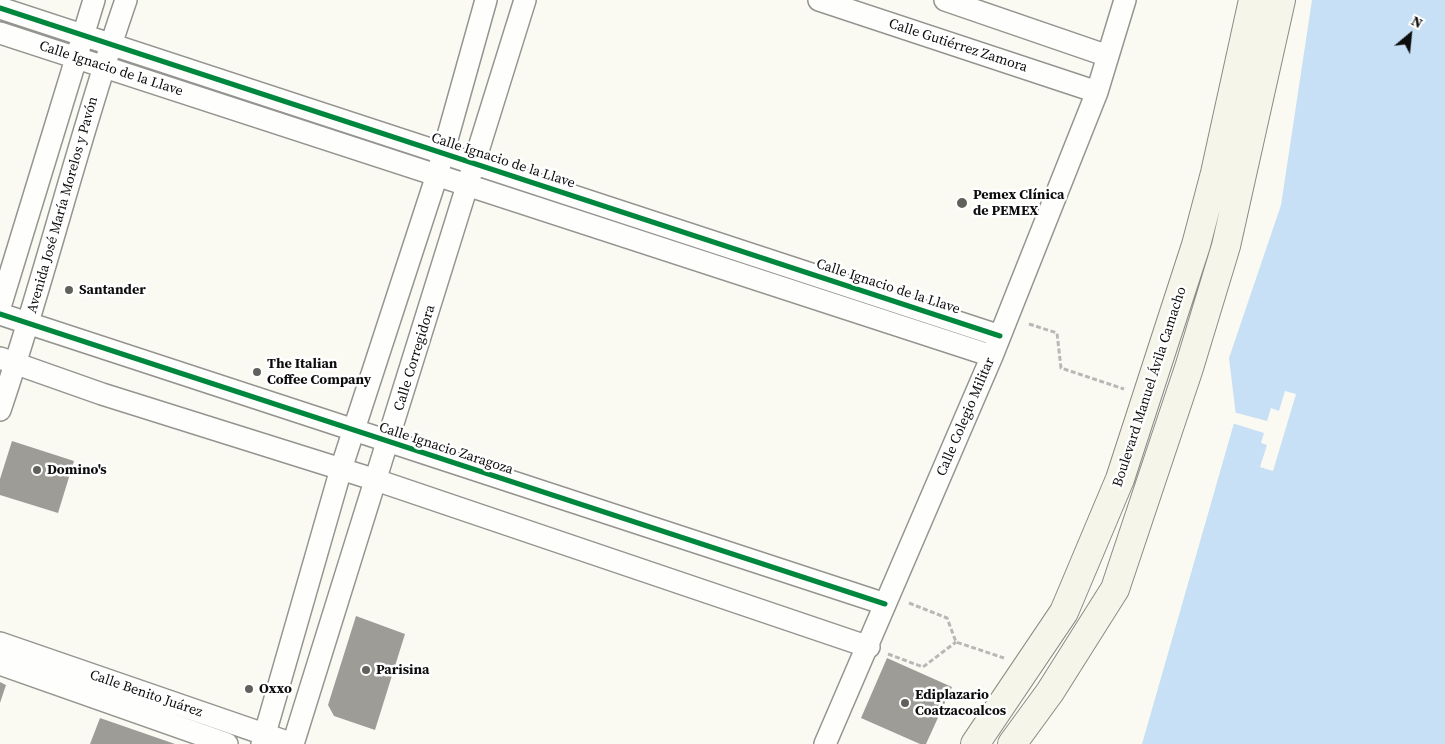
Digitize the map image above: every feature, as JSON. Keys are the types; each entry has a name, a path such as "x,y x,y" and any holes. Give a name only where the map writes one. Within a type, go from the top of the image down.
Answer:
{"main road":[{"name":"Boulevard Manuel Ávila Camacho","path":"975,744 1064,612 1120,479 1148,398 1205,209 1253,0"},
{"path":"1012,744 1050,692 1115,589 1189,368 1226,246 1281,0"}],"street":[{"path":"0,307 74,57 94,0"},
{"name":"Avenida José María Morelos y Pavón","path":"0,410 8,361 28,324 110,44 126,0"},
{"path":"263,739 341,469 437,175 441,152 486,0"},
{"name":"Calle Corregidora","path":"293,744 469,185 525,0"},
{"name":"Calle Gutiérrez Zamora","path":"819,0 1097,92"},
{"path":"945,0 1108,56"},
{"name":"Calle Colegio Militar","path":"825,744 869,647 887,599 992,356 1097,92 1125,0"},
{"name":"Calle Ignacio de la Llave","path":"0,8 1000,336"},
{"name":"Calle Ignacio de la Llave","path":"0,33 992,356"},
{"name":"Calle Ignacio Zaragoza","path":"0,314 388,442 887,599"},
{"path":"8,361 102,394 376,480 869,647"},
{"name":"Calle Benito Juárez","path":"0,642 263,739 293,744"},
{"name":"Calle Benito Juárez","path":"0,664 227,744"}],"path":[{"path":"1057,333 1061,368 1148,398"},
{"path":"887,599 947,618 956,642"},
{"path":"956,642 1026,666"},
{"path":"869,647 923,667 956,642"}],"water":[{"path":"1312,0 1445,0 1445,744 1142,744 1236,416 1229,358 1281,205"}],"pier":[{"path":"1285,391 1296,394 1273,471 1260,467 1267,445 1261,443 1264,433 1232,423 1233,412 1267,421 1271,408 1279,411"}],"building":[{"name":"Domino's","path":"12,441 74,461 58,513 0,495 0,479"},
{"name":"Parisina","path":"356,616 405,634 375,730 334,716 328,705"},
{"path":"887,658 952,687 926,744 920,744 861,718"},
{"path":"0,682 6,685 0,703"},
{"path":"100,718 175,744 90,744"}],"cycle path":[{"path":"0,8 1000,336"},
{"path":"0,314 885,604"}],"place":[{"name":"Pemex Clínica de PEMEX","path":"962,203"},
{"name":"Santander","path":"69,290"},
{"name":"The Italian Coffee Company","path":"257,372"},
{"name":"Domino's","path":"37,470"},
{"name":"Parisina","path":"366,670"},
{"name":"Oxxo","path":"249,689"},
{"name":"Ediplazario Coatzacoalcos","path":"905,703"}]}
